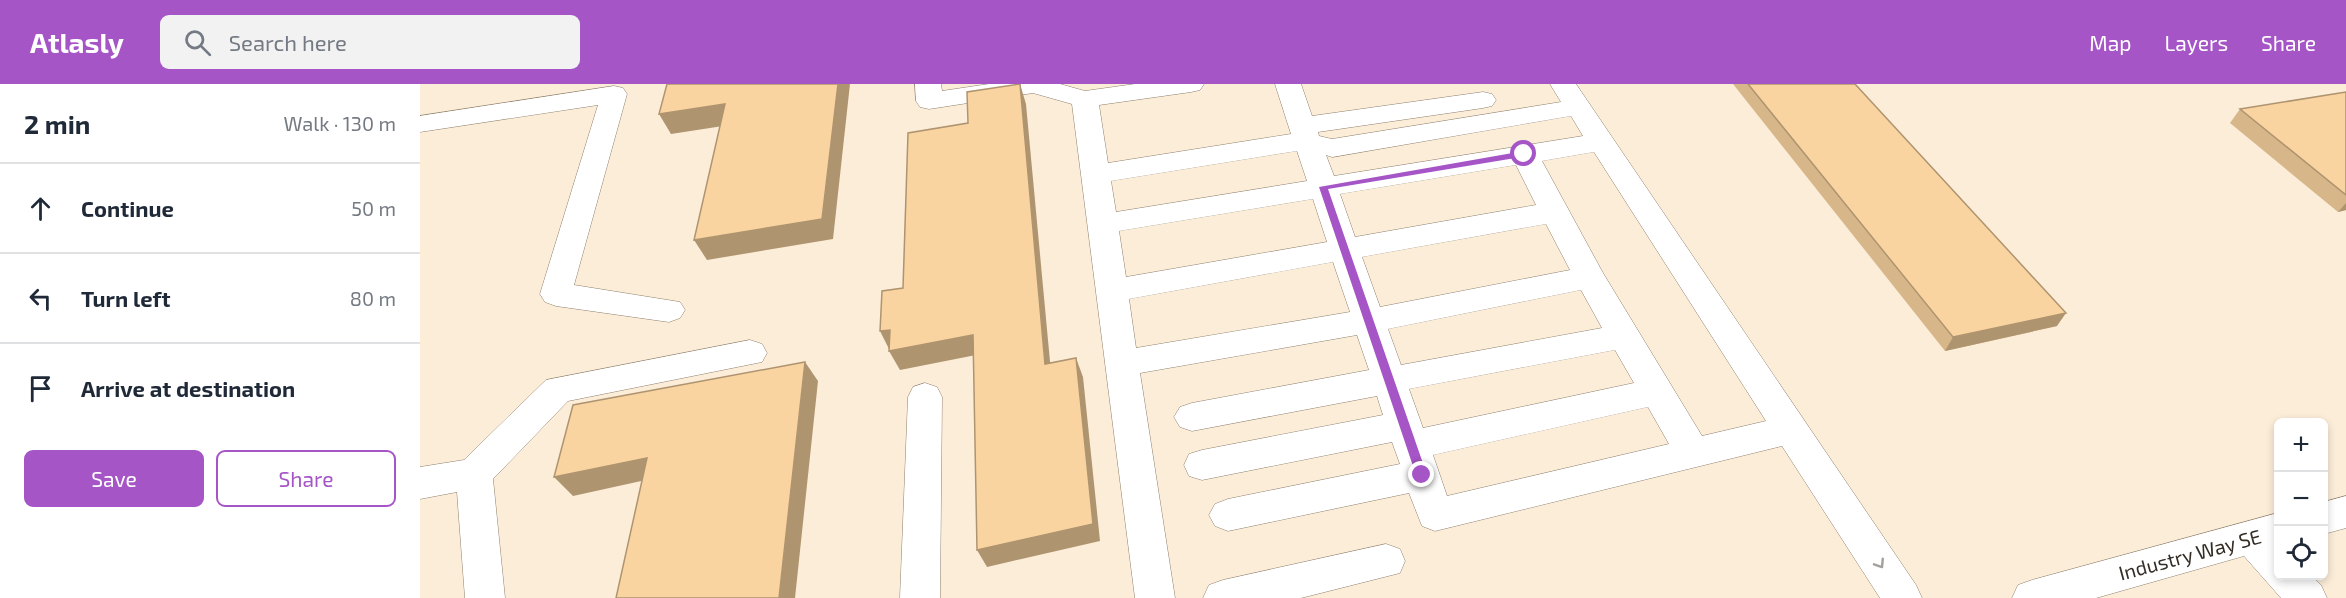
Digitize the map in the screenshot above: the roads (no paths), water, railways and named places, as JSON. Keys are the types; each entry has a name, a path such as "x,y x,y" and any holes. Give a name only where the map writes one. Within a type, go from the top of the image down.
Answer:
{"street":[{"path":"928,84 929,101 1034,85 1085,99 1144,87 1191,84"},
{"path":"1288,84 1435,515 1792,429"},
{"path":"420,124 626,89 556,294 669,310"},
{"path":"1095,174 1303,133 1332,148 1533,114 1570,95 1902,598"},
{"path":"1085,99 1155,598"},
{"path":"1102,224 1601,141"},
{"path":"1524,154 1589,277 1693,453"},
{"path":"1111,291 1555,212"},
{"path":"1122,363 1369,321 1589,277"},
{"path":"1192,417 1624,336"},
{"path":"420,483 474,474 558,390 750,352"},
{"path":"1228,515 1413,448 1657,392"},
{"path":"920,598 925,397"},
{"path":"1202,465 1413,448"},
{"path":"474,474 485,598"},
{"path":"2328,517 2346,512"},
{"path":"2265,534 2274,557"},
{"name":"Industry Way SE","path":"2032,598 2265,534"},
{"path":"1223,598 1386,561"},
{"path":"2290,580 2307,598"}]}
